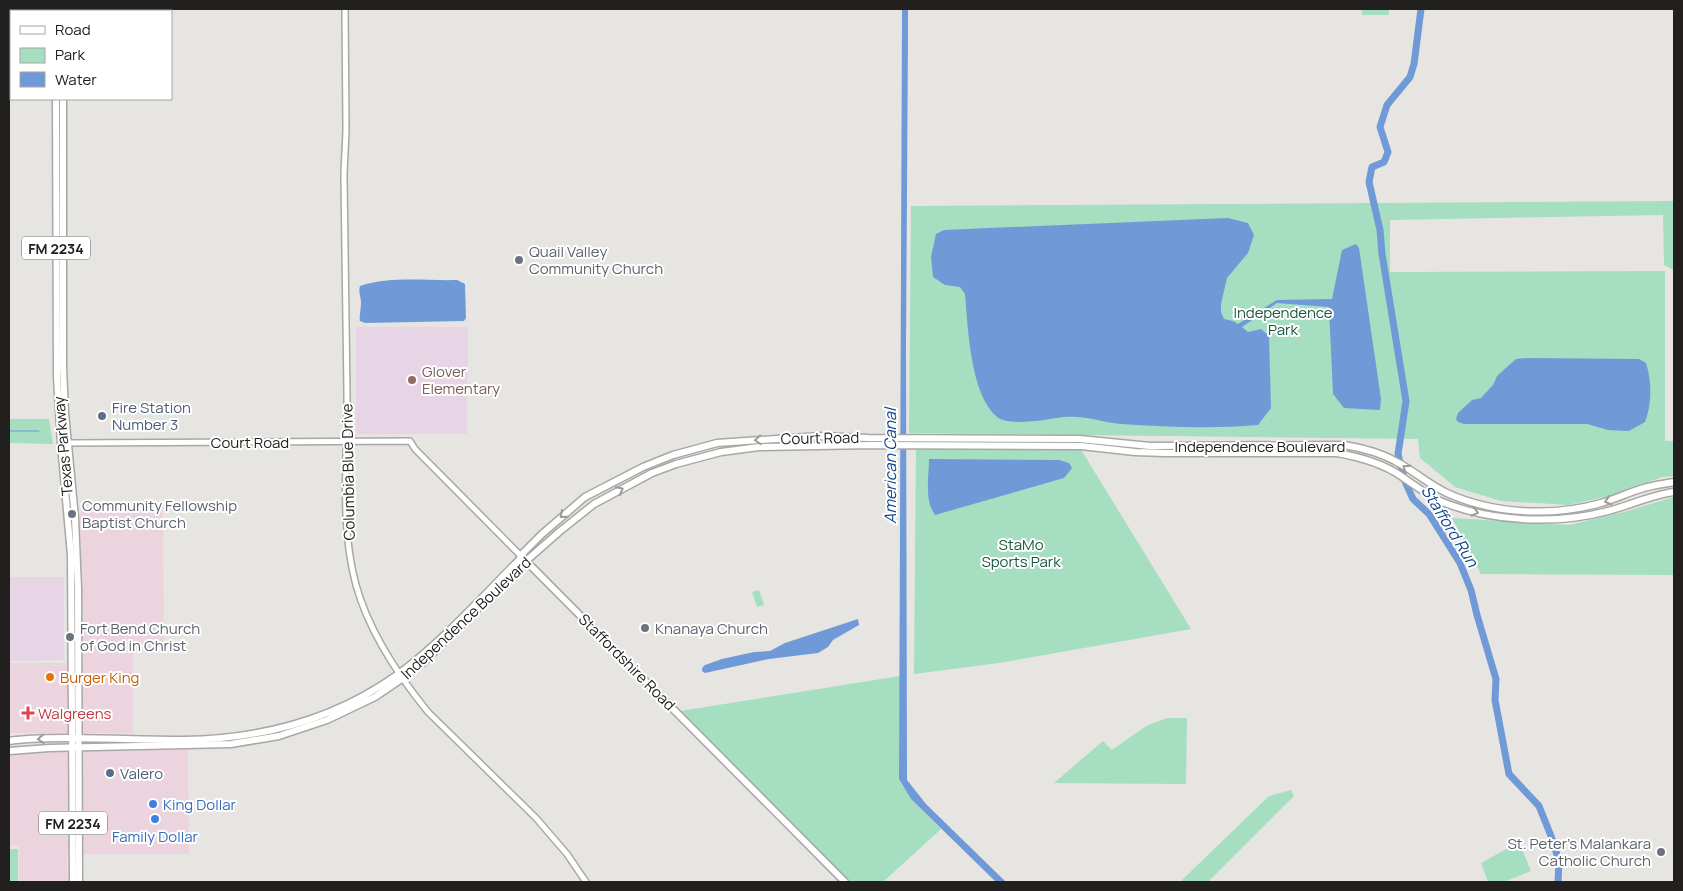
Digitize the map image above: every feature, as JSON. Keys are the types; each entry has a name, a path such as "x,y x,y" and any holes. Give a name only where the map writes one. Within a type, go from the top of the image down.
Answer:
{"main road":[{"name":"Texas Parkway","path":"56,100 57,377 78,553 79,642 76,738"},
{"name":"Texas Parkway","path":"63,100 64,444 72,555 79,882"},
{"name":"Court Road","path":"585,497 643,467 673,455 717,443 820,436 899,442"},
{"name":"Court Road","path":"589,507 648,475 676,464 721,452 760,447 899,442 1080,439 1097,444"},
{"name":"Independence Boulevard","path":"1097,444 1150,446 1344,445 1388,457 1446,493 1490,507 1518,511 1587,507 1654,486 1674,482"},
{"name":"Independence Boulevard","path":"1097,444 1155,453 1337,453 1384,466 1439,500 1485,515 1512,519 1586,516 1610,511 1657,494 1674,492"},
{"path":"1294,445 1294,453"},
{"path":"673,455 676,464"},
{"path":"1654,486 1657,494"},
{"name":"Independence Boulevard","path":"523,559 542,534 585,497"},
{"name":"Independence Boulevard","path":"9,741 76,738 140,743 222,745 252,742 278,733 304,729 342,710 375,697 453,629 523,559 589,507"},
{"name":"Staffordshire Road","path":"523,559 845,882"},
{"path":"73,630 79,642"},
{"name":"Independence Boulevard","path":"9,751 140,743"},
{"name":"Texas Parkway","path":"73,882 76,748"},
{"path":"73,834 79,846"}],"street":[{"name":"Columbia Blue Drive","path":"345,9 346,528 356,584 368,620 380,642 401,676 428,712 536,818 568,854 586,882"},
{"name":"Court Road","path":"64,444 410,441"},
{"name":"Staffordshire Road","path":"410,441 415,449 523,559"}],"shaded area":[{"name":"Glover Elementary","path":"356,327 468,327 467,434 356,434"},
{"path":"80,511 163,511 164,648 133,650 133,733 9,733 9,663 83,663"},
{"path":"9,577 64,577 64,660 9,661"},
{"path":"188,750 189,854 67,854 68,882 19,882 19,846 9,846 9,754 30,751"}],"green space":[{"path":"9,9 46,10 10,10 9,20"},
{"path":"1362,9 1389,9 1389,15 1362,15"},
{"name":"Independence Park","path":"1674,201 1674,270 1664,265 1663,215 1390,220 1390,272 1665,271 1665,441 1674,441 1674,476 1662,477 1617,494 1568,505 1501,501 1455,487 1420,458 1418,439 909,433 911,206"},
{"path":"9,419 49,419 53,444 9,443"},
{"name":"StaMo Sports Park","path":"916,447 1080,448 1191,629 999,663 914,674"},
{"path":"1674,497 1674,575 1481,574 1452,518 1569,525 1624,512"},
{"path":"759,590 764,605 757,607 752,592"},
{"path":"900,676 899,779 911,799 941,829 883,882 851,882 680,711"},
{"path":"1167,718 1187,718 1186,784 1054,783 1103,741 1112,750 1146,726"},
{"path":"1291,790 1294,796 1208,882 1180,882 1269,796"},
{"path":"1519,842 1531,871 1504,882 1488,882 1481,863"},
{"path":"9,849 18,849 18,882 9,882"}],"water":[{"name":"American Canal","path":"902,9 908,9 906,347 907,780 926,804 1006,882 996,882 911,799 899,779"},
{"path":"1228,218 1248,223 1254,235 1248,253 1227,278 1221,304 1221,312 1224,319 1238,324 1277,300 1332,299 1342,250 1356,244 1359,248 1381,399 1380,410 1344,408 1333,394 1329,307 1277,303 1242,327 1248,332 1261,329 1269,336 1271,408 1258,425 1207,427 1155,426 1121,424 1072,417 1029,422 1010,422 997,417 981,393 976,377 969,341 965,294 960,287 945,285 933,277 931,257 936,234 944,230"},
{"path":"396,280 457,280 465,284 466,318 464,321 365,323 360,321 360,286"},
{"path":"1516,359 1639,359 1646,363 1650,385 1649,408 1645,422 1629,431 1608,430 1587,424 1464,424 1458,422 1456,419 1458,413 1472,400 1481,398 1493,385 1497,376"},
{"path":"929,459 1059,460 1069,463 1072,468 1064,478 935,515 928,495"},
{"path":"858,619 859,625 833,640 828,647 818,653 769,659 705,673 702,671 705,665 722,659 754,652 770,651 785,643"}],"waterway":[{"name":"Stafford Run","path":"1421,9 1414,64 1410,77 1387,105 1380,127 1388,152 1384,162 1372,167 1369,182 1380,230 1382,254 1406,401 1398,454 1404,479 1413,499 1429,514 1460,563 1471,590 1496,679 1495,700 1509,774 1539,806 1559,861 1558,882"},
{"path":"9,431 39,431"}],"place":[{"name":"Quail Valley Community Church","path":"519,260"},
{"name":"Glover Elementary","path":"412,380"},
{"name":"Fire Station Number 3","path":"102,416"},
{"name":"Community Fellowship Baptist Church","path":"72,514"},
{"name":"Knanaya Church","path":"645,628"},
{"name":"Fort Bend Church of God in Christ","path":"70,637"},
{"name":"Burger King","path":"50,677"},
{"name":"Walgreens","path":"28,713"},
{"name":"Valero","path":"110,773"},
{"name":"King Dollar","path":"153,804"},
{"name":"Family Dollar","path":"155,819"},
{"name":"St. Peter's Malankara Catholic Church","path":"1661,852"}]}
